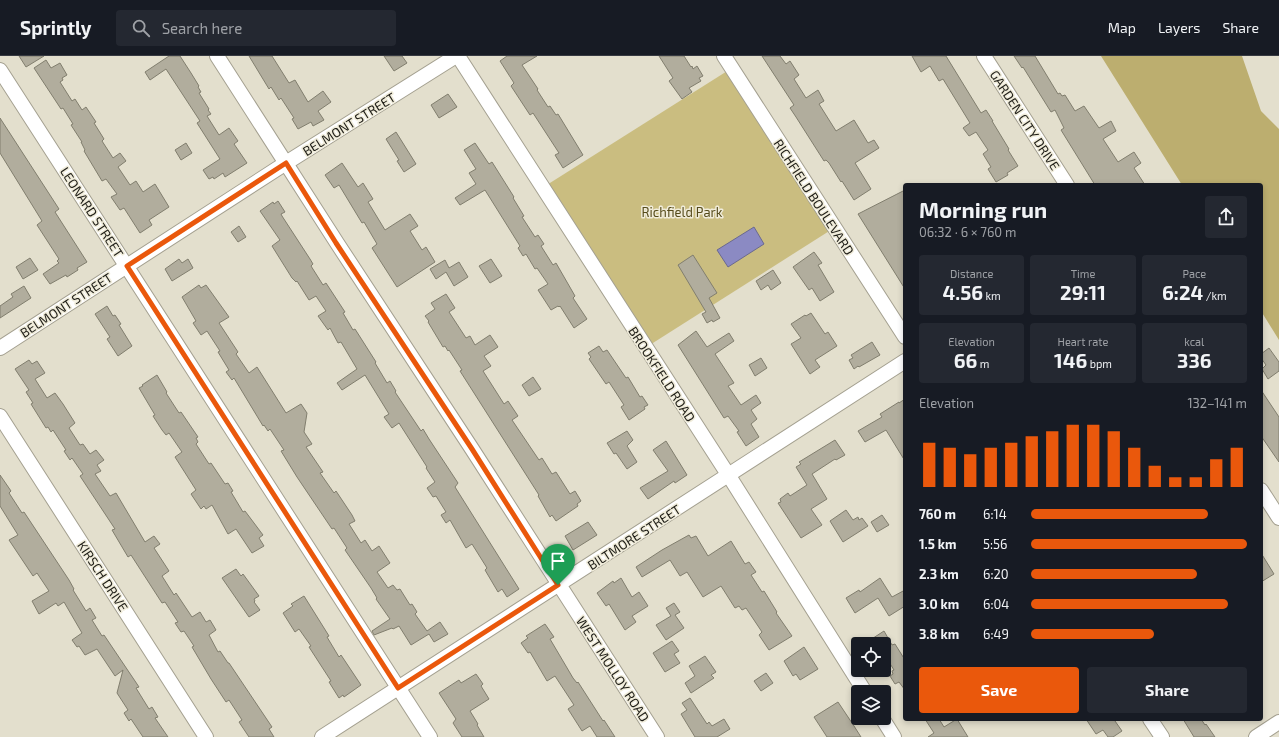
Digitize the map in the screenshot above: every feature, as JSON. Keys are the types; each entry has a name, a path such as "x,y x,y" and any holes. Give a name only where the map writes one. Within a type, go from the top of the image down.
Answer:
{"street":[{"name":"WEST MOLLOY ROAD","path":"217,56 336,243 476,455 558,585 657,737"},
{"name":"BELMONT STREET","path":"0,348 286,163 457,56"},
{"name":"BROOKFIELD ROAD","path":"457,56 728,476 861,685"},
{"name":"RICHFIELD BOULEVARD","path":"724,56 903,334"},
{"name":"GARDEN CITY DRIVE","path":"984,56 1065,183"},
{"name":"LEONARD STREET","path":"0,70 430,737"},
{"name":"BILTMORE STREET","path":"322,737 903,363"},
{"name":"KIRSCH DRIVE","path":"0,416 206,737"},
{"path":"1263,493 1279,518"},
{"path":"1151,721 1162,737"},
{"path":"1256,737 1279,722"},
{"path":"886,725 894,737"}],"green space":[{"name":"Richfield Park","path":"732,68 834,228 645,348 542,188"}],"shaded area":[{"path":"1101,56 1242,56 1261,111 1279,129 1279,340 1263,314 1263,183 1181,183"}],"water":[{"path":"754,227 764,244 728,267 717,250"}],"building":[{"path":"19,56 44,56 26,67"},
{"path":"169,56 180,56 191,73 199,86 198,87 201,92 199,93 211,114 207,116 219,135 229,128 238,141 234,144 247,163 225,177 223,173 214,179 213,177 209,179 203,170 220,159 197,123 200,121 166,69 150,80 145,72"},
{"path":"249,56 272,56 289,83 295,80 308,102 323,91 331,102 318,111 324,120 313,126 311,122 298,129 292,119 294,118 281,98 279,100 271,87 269,89"},
{"path":"384,56 402,56 407,63 394,71"},
{"path":"507,56 537,56 522,65 548,107 550,106 556,115 558,114 583,155 563,168 555,155 559,153 533,113 530,115 511,86 514,83 500,61"},
{"path":"659,56 684,56 693,69 697,66 703,76 699,78 701,81 689,88 692,92 682,99 669,81 673,78"},
{"path":"762,56 780,56 786,64 790,61 799,75 794,79 806,98 818,90 824,101 819,104 836,131 854,120 868,143 874,140 879,148 855,163 871,189 854,200 829,163 826,160 824,161 790,108 794,105"},
{"path":"912,56 946,56 981,113 986,110 1018,166 1007,173 1008,175 996,182 988,169 991,167 983,154 988,150 976,132 969,136 963,128 970,123 943,79 939,81 930,66 921,72"},
{"path":"1014,56 1035,56 1058,94 1060,93 1062,96 1065,95 1075,111 1084,106 1099,128 1111,121 1116,131 1103,139 1118,162 1134,152 1141,163 1134,168 1144,183 1094,183 1061,130 1064,128 1055,110 1051,112 1023,67 1022,68"},
{"path":"46,60 51,68 60,63 67,75 62,78 63,80 60,82 72,101 75,99 82,110 86,107 96,122 94,123 104,139 102,141 113,158 120,153 126,161 118,167 130,185 136,181 143,192 155,184 169,207 149,220 152,225 140,233 124,208 120,210 111,197 117,194 106,179 102,181 84,151 82,142 71,125 73,124 63,108 61,109 34,68"},
{"path":"448,94 457,107 439,118 431,105"},
{"path":"0,118 59,209 55,212 87,262 67,277 66,275 50,284 43,274 59,263 57,261 59,259 37,225 42,221 0,153"},
{"path":"396,132 416,164 404,172 397,161 399,160 386,139"},
{"path":"186,143 192,153 181,160 175,150"},
{"path":"475,143 489,164 492,162 514,197 513,198 524,216 522,217 535,237 538,235 544,244 541,246 553,265 556,263 575,296 573,298 587,319 574,328 560,306 551,310 538,290 548,284 537,268 535,269 526,254 523,256 518,248 520,246 485,190 460,205 455,198 476,184 469,173 476,169 464,150"},
{"path":"342,163 358,187 363,183 373,199 368,202 385,230 410,214 418,226 410,231 422,250 426,247 435,262 397,287 372,248 377,244 364,222 362,223 339,185 334,188 325,175"},
{"path":"903,191 903,286 858,214"},
{"path":"278,201 285,212 281,214 282,216 313,264 311,266 323,285 326,283 345,312 343,313 353,330 355,329 376,362 375,363 387,383 390,381 396,391 395,392 421,431 423,429 458,483 455,487 519,589 507,597 502,589 498,592 485,570 487,568 472,544 466,548 450,520 446,523 441,515 446,512 436,496 433,497 427,488 435,482 426,468 427,467 399,423 392,428 384,417 389,414 365,375 342,390 337,383 357,369 341,342 338,343 330,328 328,330 318,316 326,311 316,296 309,300 297,281 296,282 292,278 272,246 280,240 260,211 273,202 274,204"},
{"path":"239,226 246,237 238,242 231,232"},
{"path":"814,252 822,263 818,265 834,292 820,301 812,288 809,290 793,267"},
{"path":"693,255 717,293 709,298 720,318 713,322 712,320 707,323 702,314 706,312 678,265"},
{"path":"30,258 38,270 23,279 16,267"},
{"path":"179,259 182,263 188,259 193,268 172,281 165,269"},
{"path":"491,259 502,276 490,283 479,266"},
{"path":"445,260 449,268 459,262 468,277 454,286 446,272 436,279 430,269"},
{"path":"773,270 781,283 771,290 768,285 761,290 756,281"},
{"path":"199,285 201,288 206,285 229,317 219,323 238,352 236,354 249,373 257,367 286,413 301,404 307,413 304,432 312,444 306,447 323,472 320,473 334,493 336,491 352,515 355,521 349,524 361,543 365,540 372,551 379,546 390,563 377,572 388,588 393,585 397,590 400,589 410,605 412,604 417,612 415,614 427,631 440,622 448,634 434,642 429,634 411,645 399,626 374,635 372,631 390,619 345,550 347,548 334,528 332,529 297,477 281,451 284,450 270,429 268,431 264,425 263,426 234,378 232,380 226,372 229,370 218,352 220,351 207,331 201,335 193,323 196,321 182,297"},
{"path":"24,286 31,298 0,318 0,306 13,297 11,294"},
{"path":"446,294 455,308 449,312 466,338 470,336 475,345 490,335 498,347 484,356 491,366 483,371 504,404 508,401 518,416 512,420 539,460 542,458 552,474 556,472 570,494 575,491 581,501 577,504 578,506 556,521 552,515 550,517 538,496 539,495 460,371 462,370 449,350 448,351 445,346 443,347 425,316 435,309 431,303"},
{"path":"107,306 113,316 115,315 121,324 119,325 132,346 118,356 107,339 110,337 95,314"},
{"path":"811,313 825,334 828,332 837,346 815,360 820,367 810,374 791,344 801,338 791,324"},
{"path":"696,331 707,347 729,333 734,341 715,354 734,383 728,386 741,405 756,395 761,403 751,410 757,419 751,424 759,437 746,446 737,432 739,431 728,416 724,418 678,345"},
{"path":"872,342 880,355 854,369 849,360 853,358 851,355"},
{"path":"599,346 603,352 607,350 626,378 628,377 640,397 642,396 648,405 644,407 645,409 629,420 621,407 624,405 609,382 606,384 589,359 591,357 588,353"},
{"path":"1269,348 1279,362 1279,371 1268,379 1263,371 1263,368 1266,365 1263,361 1263,352"},
{"path":"761,358 767,368 755,376 749,365"},
{"path":"29,360 32,364 37,361 45,373 35,379 47,398 55,393 75,423 69,428 80,445 83,444 90,454 96,450 104,460 97,465 101,471 95,474 110,496 116,493 145,542 154,536 160,544 154,548 169,571 162,576 174,595 176,593 192,617 200,612 206,622 210,620 216,630 209,635 218,652 220,651 229,663 272,727 269,729 274,737 249,737 239,722 242,720 229,700 226,702 192,647 194,646 184,631 181,632 175,623 178,622 165,602 162,603 131,555 128,557 112,530 115,529 80,476 83,474 72,458 70,460 64,451 66,450 53,430 51,432 48,427 46,428 31,404 33,403 26,392 29,390 15,369"},
{"path":"157,375 167,392 166,393 179,413 181,412 198,437 196,438 198,442 196,444 209,464 211,463 225,484 228,483 233,491 231,492 243,512 245,511 263,535 259,538 264,546 252,553 236,529 228,534 212,505 206,509 204,506 201,509 191,494 196,490 175,457 182,452 169,433 166,435 162,430 139,388"},
{"path":"533,377 541,389 529,396 522,385"},
{"path":"1263,393 1279,417 1279,462 1263,439"},
{"path":"903,400 903,458 886,430 865,442 858,431 882,417 880,414"},
{"path":"627,431 633,440 627,446 637,462 627,469 607,443"},
{"path":"835,440 845,455 836,460 835,459 812,474 827,499 811,509 822,525 801,538 778,503 781,502 780,499 788,493 790,496 807,485 796,467 801,464 799,462"},
{"path":"666,441 687,475 675,483 674,481 648,499 640,488 668,471 653,450"},
{"path":"0,475 11,491 9,493 22,513 24,512 69,580 74,589 73,590 86,611 90,608 96,618 92,620 102,636 104,635 139,687 136,688 149,709 152,707 158,717 155,718 168,737 143,737 131,719 129,721 124,713 128,710 117,693 123,670 115,676 97,649 85,655 79,646 77,647 72,640 82,633 64,602 58,606 56,603 39,614 32,601 49,591 37,573 33,576 9,540 18,535 0,506"},
{"path":"846,510 853,520 858,517 859,520 862,518 868,526 843,542 830,521"},
{"path":"882,515 889,525 877,532 871,522"},
{"path":"588,522 597,535 573,550 565,536"},
{"path":"689,535 691,538 696,536 708,556 731,541 745,564 749,562 756,572 751,575 762,592 764,591 777,612 776,613 792,636 769,650 759,635 762,632 746,608 742,610 739,606 735,608 721,586 703,597 687,572 680,576 670,560 642,577 636,567"},
{"path":"1263,556 1274,574 1263,581"},
{"path":"236,569 241,576 243,574 259,596 254,599 254,602 260,610 249,617 222,578"},
{"path":"621,578 632,597 639,592 648,606 632,616 636,622 625,630 609,604 606,606 597,593 613,581 614,583"},
{"path":"880,578 892,597 903,591 903,607 889,616 878,598 855,613 846,598 859,590 860,592"},
{"path":"304,596 329,636 327,637 339,657 341,655 361,685 344,697 343,695 339,698 329,682 331,681 309,647 311,646 299,629 295,632 283,613 293,606 291,604"},
{"path":"674,603 680,612 675,615 684,628 666,640 656,625 671,616 666,608"},
{"path":"545,624 554,637 550,639 573,678 577,683 578,682 615,737 597,737 590,726 582,731 568,709 574,705 555,676 547,681 530,652 528,653 521,643 528,638 526,636"},
{"path":"884,631 887,637 875,637"},
{"path":"672,641 679,651 674,654 680,663 665,672 653,653"},
{"path":"891,643 892,645 895,644 903,657 903,687 899,682 895,684 891,677 893,674 892,671 894,670 891,665"},
{"path":"804,647 818,669 800,680 796,674 793,676 784,661"},
{"path":"705,656 716,672 711,675 714,678 691,693 685,683 695,676 689,666"},
{"path":"766,673 773,683 761,691 754,681"},
{"path":"476,674 483,684 481,686 489,699 470,711 484,737 462,737 453,723 456,719 439,693 459,680 461,683"},
{"path":"690,698 707,724 709,722 712,726 724,719 730,729 717,737 695,737 681,714 687,710 682,703"},
{"path":"838,702 851,722 851,725 853,725 861,737 827,737 814,717"},
{"path":"926,721 940,721 944,727 954,721 958,721 968,737 928,737 934,733"},
{"path":"1087,721 1115,721 1122,731 1113,737 1108,737 1103,730 1096,734"},
{"path":"1184,721 1202,721 1215,737 1194,737"}],"route":[{"path":"286,163 336,243 472,449 558,585 398,688 127,266 286,163"}]}
